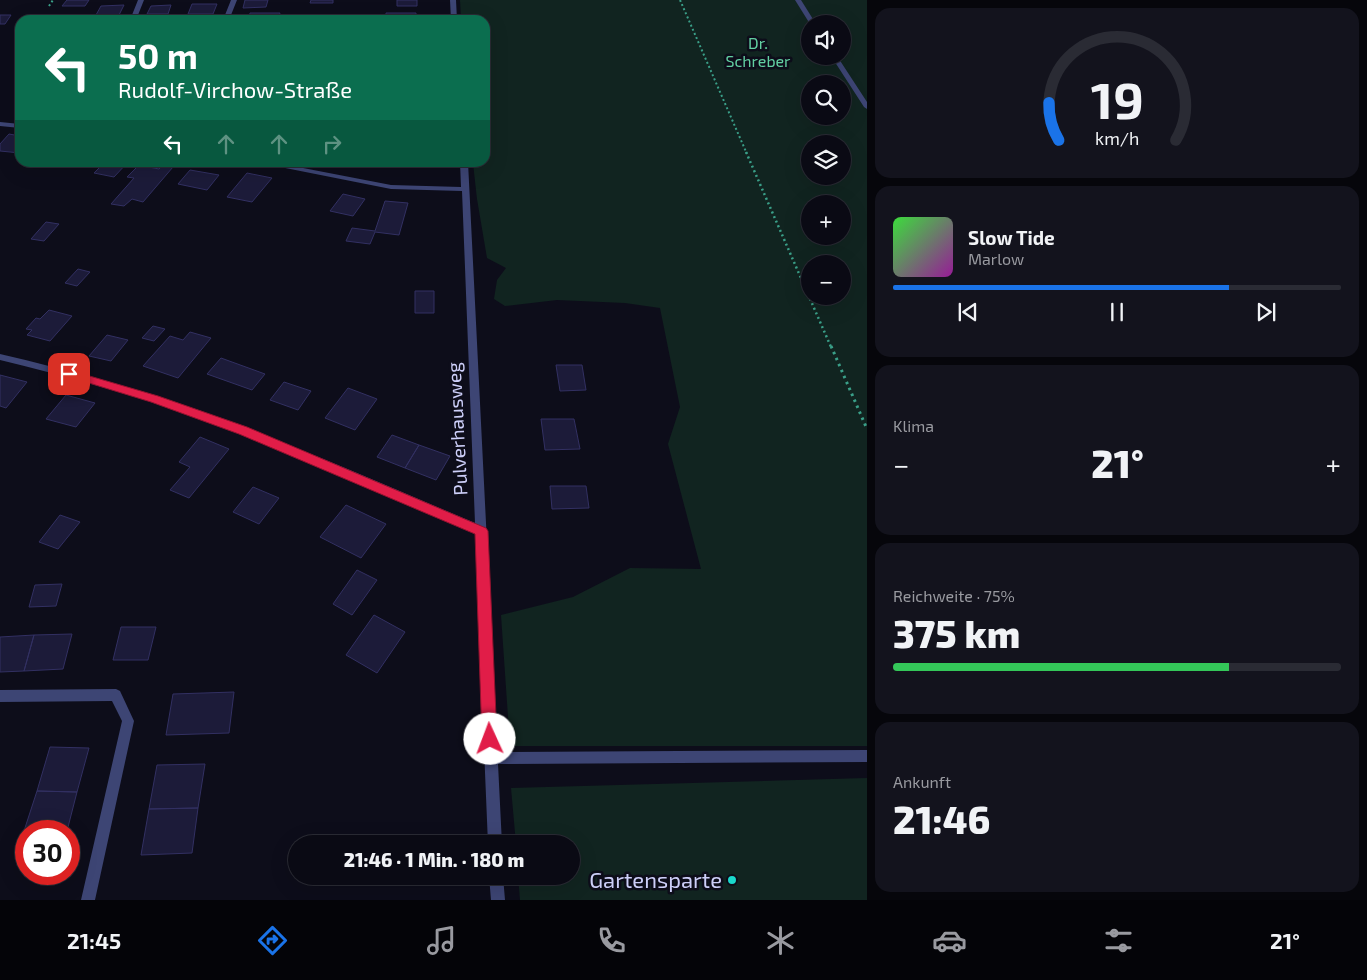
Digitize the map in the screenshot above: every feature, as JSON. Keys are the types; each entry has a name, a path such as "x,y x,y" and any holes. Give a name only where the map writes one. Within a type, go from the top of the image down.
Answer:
{"street":[{"path":"134,15 141,0"},
{"path":"228,15 234,0"},
{"path":"453,0 454,15"},
{"path":"798,0 808,15"},
{"path":"840,65 867,107"},
{"path":"0,124 15,126"},
{"path":"285,167 391,187 466,189"},
{"name":"Pulverhausweg","path":"464,167 494,835"},
{"path":"0,357 69,374 154,399 234,427 482,531"},
{"path":"0,696 116,695 128,721 88,900"},
{"path":"490,758 867,756"},
{"path":"497,885 498,900"}],"path":[{"path":"680,0 867,429"}],"green space":[{"name":"Dr. Schreber","path":"460,0 867,0 867,746 510,746 501,615 573,597 630,568 701,569 668,444 680,407 660,308 625,303 557,300 505,306 494,299 497,280 506,268 487,258 473,167 490,167 490,15 461,15"},
{"path":"867,778 867,900 520,900 519,885 580,885 580,835 515,835 511,788"}],"building":[{"path":"67,0 89,0 85,6 62,6"},
{"path":"245,0 268,0 266,7 243,8"},
{"path":"311,0 333,0 333,3 310,3"},
{"path":"397,0 417,0 417,6 397,6"},
{"path":"192,4 217,4 213,14 188,14"},
{"path":"124,5 119,15 96,15 101,6"},
{"path":"171,5 168,14 147,14 151,6"},
{"path":"250,13 280,13 279,15 249,15"},
{"path":"386,13 416,13 416,15 386,15"},
{"path":"0,15 11,15 5,24 0,24"},
{"path":"9,134 15,135 15,152 0,151 0,144"},
{"path":"100,167 123,167 114,177 94,173"},
{"path":"137,167 159,169 161,167 173,167 143,202 132,199 124,206 111,204 134,178 127,177"},
{"path":"190,170 219,175 207,190 178,184"},
{"path":"247,173 272,178 252,202 227,197"},
{"path":"343,194 365,199 353,216 330,211"},
{"path":"385,201 408,203 399,235 375,232 370,244 346,241 352,228 375,231"},
{"path":"46,222 59,224 44,241 31,239"},
{"path":"78,269 90,272 77,286 65,283"},
{"path":"415,291 434,291 434,313 415,313"},
{"path":"49,310 72,316 50,341 27,335 32,330 26,329 36,318 40,319"},
{"path":"153,326 165,329 154,341 142,338"},
{"path":"190,332 211,338 178,378 143,366 170,336 183,340"},
{"path":"107,335 128,340 111,361 89,356"},
{"path":"221,358 265,374 252,390 207,374"},
{"path":"556,365 582,365 586,390 560,391"},
{"path":"0,375 27,382 6,408 0,406"},
{"path":"284,382 311,391 298,410 270,400"},
{"path":"348,388 377,399 355,430 325,418"},
{"path":"66,395 95,403 76,427 46,419"},
{"path":"541,419 574,419 580,449 545,450"},
{"path":"392,435 419,445 405,468 377,457"},
{"path":"200,437 229,449 189,498 170,490 190,467 179,462"},
{"path":"419,445 450,456 436,480 405,468"},
{"path":"550,486 586,486 589,508 552,509"},
{"path":"253,487 279,498 259,524 233,512"},
{"path":"346,505 386,524 361,558 320,537"},
{"path":"60,515 80,522 58,549 39,542"},
{"path":"357,570 377,580 352,615 333,604"},
{"path":"62,584 56,606 29,607 35,585"},
{"path":"374,615 405,632 377,673 346,655"},
{"path":"121,627 156,627 148,660 113,660"},
{"path":"72,634 63,669 24,671 34,635"},
{"path":"34,635 24,671 0,672 0,637"},
{"path":"234,692 229,733 166,735 173,694"},
{"path":"50,747 89,748 77,792 37,791"},
{"path":"205,764 198,808 149,809 157,765"},
{"path":"37,791 77,792 70,820 28,820"},
{"path":"198,808 192,853 141,855 149,809"}],"place":[{"name":"Gartensparte","path":"732,880"}],"route":[{"path":"69,374 154,399 243,430 482,531 490,739"}]}
